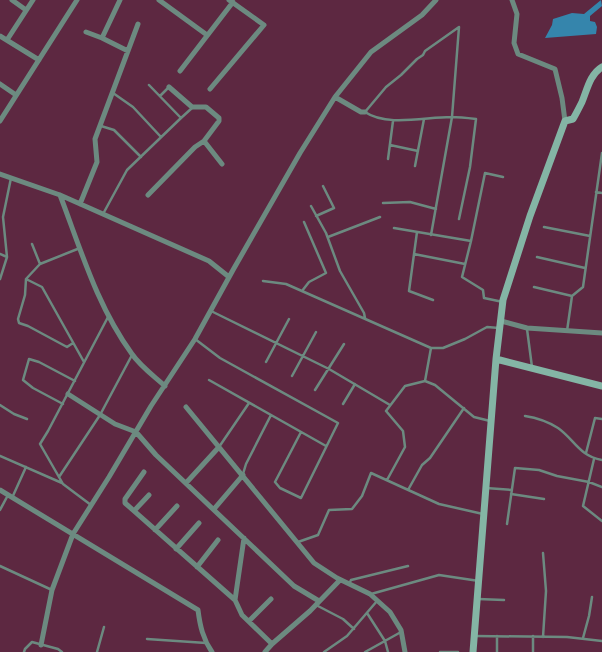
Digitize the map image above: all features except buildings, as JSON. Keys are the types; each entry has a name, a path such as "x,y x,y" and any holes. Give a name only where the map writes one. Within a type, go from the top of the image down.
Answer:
{"street":[{"path":"12,0 26,10"},
{"path":"7,40 33,0"},
{"path":"0,120 77,0"},
{"path":"102,38 120,0"},
{"path":"159,0 207,35"},
{"path":"41,645 52,590 73,534 196,339 229,277 296,159 335,97 371,52 422,15 436,0"},
{"path":"473,652 496,359 503,302 530,216 565,121 562,98 555,69 518,54 514,43 517,14 512,0"},
{"path":"180,71 231,1 264,24 210,88"},
{"path":"80,204 97,162 95,139 138,24"},
{"path":"86,32 128,51"},
{"path":"0,36 38,60"},
{"path":"565,121 573,119 582,102 590,81 598,69 602,67"},
{"path":"0,84 16,95"},
{"path":"148,195 195,147 204,141 217,125 219,118 206,108 192,107 169,87"},
{"path":"335,97 360,112 364,112"},
{"path":"204,141 222,164"},
{"path":"0,174 60,195 209,261 229,277"},
{"path":"60,195 89,275 108,316 132,355 165,386"},
{"path":"500,325 567,332 602,333"},
{"path":"496,359 602,386"},
{"path":"68,394 114,424 136,432 156,455 294,586 318,603"},
{"path":"186,407 314,563 340,580 370,594 390,612 401,632 405,652"},
{"path":"186,483 219,447"},
{"path":"144,472 125,501 176,549 235,600 242,615 272,644"},
{"path":"214,509 242,475"},
{"path":"0,490 198,610 200,624 206,643 212,652"},
{"path":"134,511 149,496"},
{"path":"155,530 177,506"},
{"path":"176,549 199,523"},
{"path":"235,600 244,538"},
{"path":"197,567 218,540"},
{"path":"265,652 318,603 340,580"},
{"path":"249,621 271,599"}],"lane":[{"path":"431,235 452,117 459,27 425,51 423,55 401,75 386,86 364,112 370,116 393,121 452,117 476,119 470,167 459,219"},
{"path":"149,85 181,118"},
{"path":"160,96 169,87"},
{"path":"112,92 133,107 161,138"},
{"path":"103,214 127,170 192,107"},
{"path":"415,166 424,119"},
{"path":"388,159 393,121"},
{"path":"101,126 114,130 140,157"},
{"path":"390,145 418,151"},
{"path":"567,332 572,296 583,287 602,153"},
{"path":"503,177 485,173 462,277 483,290 484,298 503,302"},
{"path":"0,280 7,257 3,217 11,178"},
{"path":"316,216 334,208 323,186"},
{"path":"596,192 602,193"},
{"path":"383,203 410,202 436,209"},
{"path":"311,206 328,237 340,271 364,313 365,319"},
{"path":"328,237 380,217"},
{"path":"302,291 309,282 326,272 304,222"},
{"path":"544,227 590,236"},
{"path":"394,228 471,241"},
{"path":"417,232 409,291 433,300"},
{"path":"32,244 40,264"},
{"path":"73,342 67,347 28,326 19,323 18,319 25,295 26,279 40,264 80,248"},
{"path":"0,254 7,257"},
{"path":"414,254 466,264"},
{"path":"537,257 586,268"},
{"path":"26,279 42,287 85,363"},
{"path":"263,281 286,284 431,348 443,348 466,339 487,327 500,325"},
{"path":"534,287 572,296"},
{"path":"211,311 276,344 329,368 390,405"},
{"path":"63,484 40,444 85,363 108,316"},
{"path":"266,362 289,319"},
{"path":"527,328 532,368"},
{"path":"292,376 316,332"},
{"path":"196,339 220,358 338,423 300,498 280,488 275,482 301,432"},
{"path":"315,390 344,344"},
{"path":"425,381 431,348"},
{"path":"59,477 100,415 132,355"},
{"path":"63,404 33,388 23,380 29,359 39,362 75,381"},
{"path":"208,380 326,446"},
{"path":"387,480 405,447 403,431 386,411 405,386 425,381 435,385 474,417 491,421"},
{"path":"343,404 355,384"},
{"path":"219,447 249,402"},
{"path":"0,405 14,414 27,419"},
{"path":"408,490 422,465 430,458 464,408"},
{"path":"242,475 271,415"},
{"path":"525,416 544,420 559,428 579,449 594,459 602,460"},
{"path":"586,453 595,418 602,419"},
{"path":"0,456 63,484 91,505"},
{"path":"594,459 583,506 602,520"},
{"path":"0,510 10,496 26,467"},
{"path":"507,524 515,468 539,470 557,476 589,482 602,487"},
{"path":"297,542 318,535 329,510 352,509 362,496 372,473 439,504 484,515"},
{"path":"486,488 544,499"},
{"path":"543,553 546,591 543,636"},
{"path":"0,566 52,590"},
{"path":"349,584 351,580 408,566"},
{"path":"370,594 439,574 479,581"},
{"path":"583,638 592,598"},
{"path":"478,599 504,600"},
{"path":"324,652 347,636 378,601"},
{"path":"318,603 343,619 354,629"},
{"path":"367,613 385,641 388,652"},
{"path":"97,652 104,627"},
{"path":"365,652 401,632"},
{"path":"474,636 543,636 602,640"},
{"path":"497,636 497,652"},
{"path":"533,636 533,652"},
{"path":"147,639 206,643"},
{"path":"24,652 32,642 58,649 62,652"},
{"path":"440,652 458,652"}],"water":[{"path":"601,0 602,6 590,16 590,21 595,22 597,27 596,34 545,38 552,25 553,19 572,13 584,14"}]}
